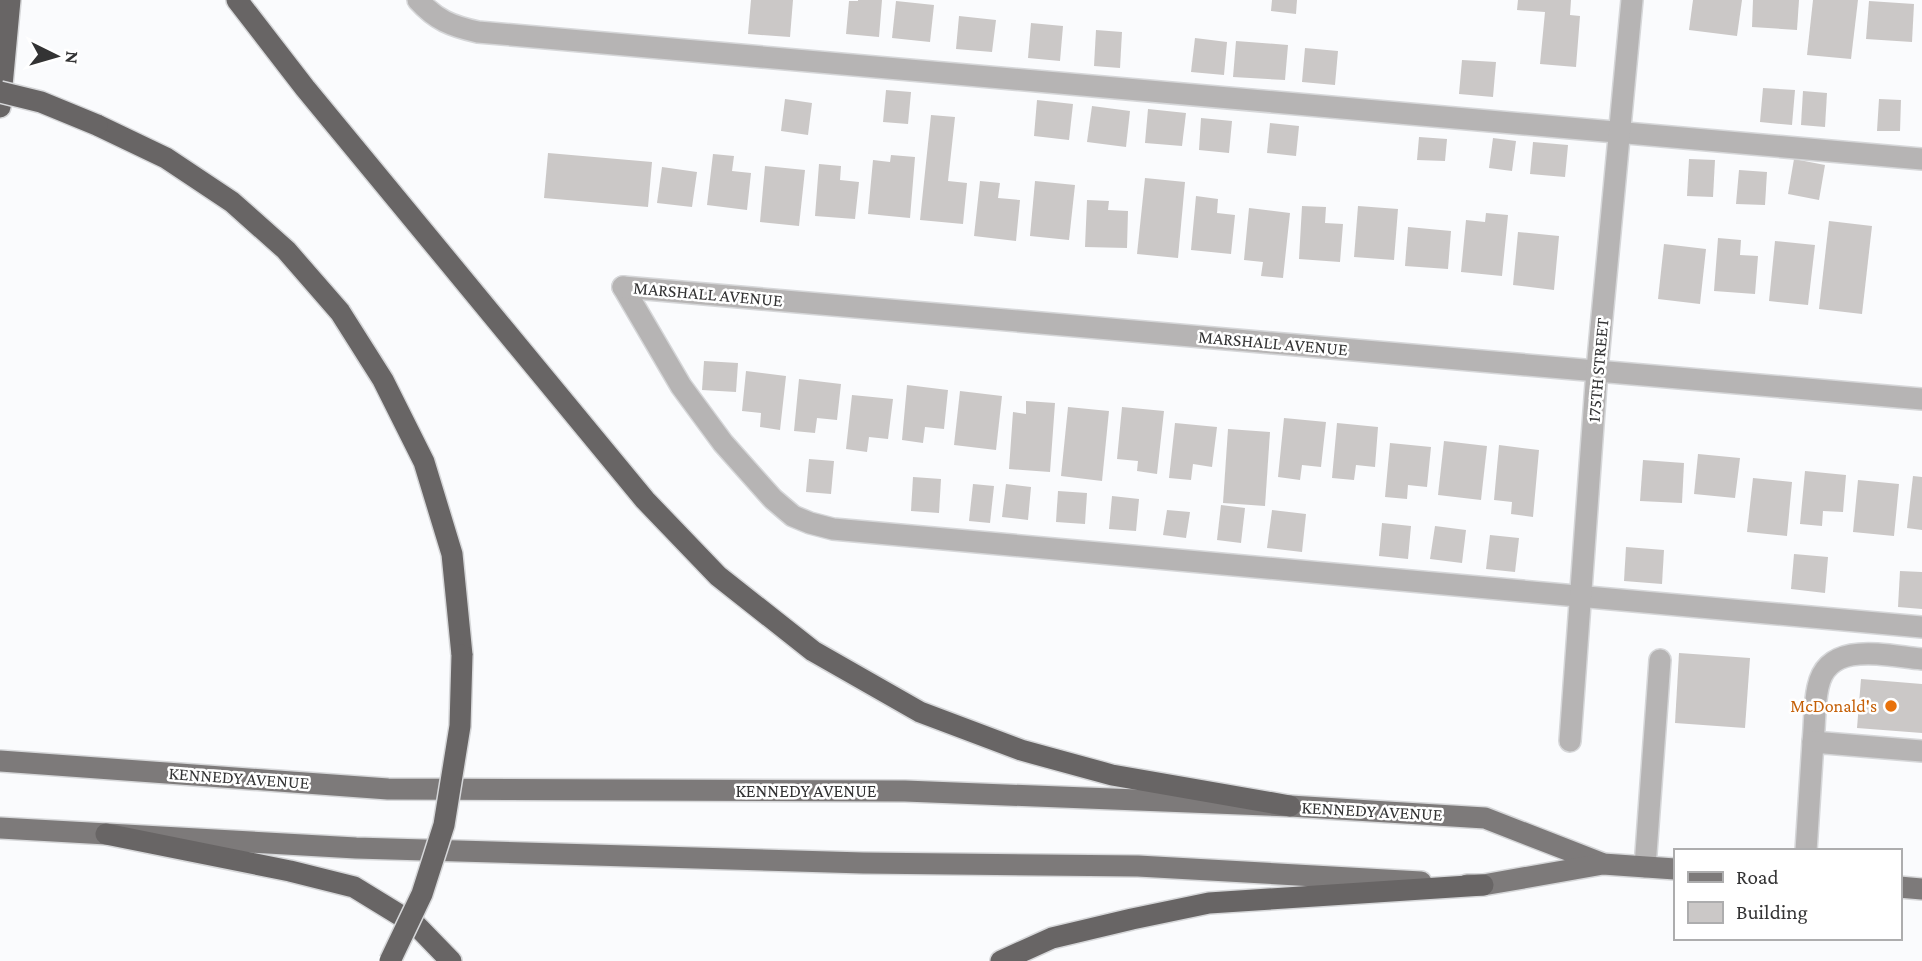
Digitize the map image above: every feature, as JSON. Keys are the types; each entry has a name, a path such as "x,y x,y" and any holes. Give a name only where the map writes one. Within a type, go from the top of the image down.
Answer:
{"highway":[{"path":"0,107 10,0"},
{"path":"237,0 305,88 645,500 718,576 813,651 920,712 1021,750 1112,775 1290,806"},
{"path":"0,92 41,102 97,125 166,158 232,202 286,250 340,312 383,380 424,462 452,554 462,655 460,726 444,825 422,894 390,961"},
{"path":"106,834 290,871 354,887 416,925 451,961"},
{"path":"1001,961 1052,939 1209,903 1483,886"}],"main road":[{"name":"KENNEDY AVENUE","path":"7,762 388,789 905,791 1290,806 1485,818 1603,864"},
{"name":"KENNEDY AVENUE","path":"6,828 356,848 863,863 1138,866 1483,886 1603,864 1674,869"},
{"path":"1901,887 1922,889"}],"street":[{"path":"418,0 437,18 451,26 478,32 1922,159"},
{"name":"175TH STREET","path":"1570,741 1597,370 1632,0"},
{"name":"MARSHALL AVENUE","path":"1579,597 833,529 810,523 793,516 774,499 723,443 681,386 623,287 1922,399"},
{"path":"1579,597 1922,627"},
{"path":"1806,849 1818,686 1825,667 1845,655 1856,653 1922,659"},
{"path":"1645,867 1660,660"},
{"path":"1813,742 1922,751"}],"building":[{"path":"751,0 793,0 790,37 748,34"},
{"path":"882,0 879,37 846,34 849,1"},
{"path":"1272,0 1297,0 1296,14 1271,11"},
{"path":"1518,0 1571,0 1570,15 1580,16 1576,67 1540,64 1545,12 1517,10"},
{"path":"1693,0 1742,0 1737,36 1689,30"},
{"path":"1753,0 1799,0 1797,30 1752,27"},
{"path":"1813,0 1858,0 1851,59 1807,55"},
{"path":"896,1 934,5 930,42 892,38"},
{"path":"1869,1 1914,4 1912,42 1866,39"},
{"path":"959,16 996,20 992,52 956,49"},
{"path":"1031,23 1063,26 1060,61 1028,58"},
{"path":"1096,30 1122,32 1120,68 1094,66"},
{"path":"1195,38 1227,42 1224,75 1191,72"},
{"path":"1236,41 1288,45 1285,80 1233,77"},
{"path":"1305,48 1338,51 1335,85 1302,82"},
{"path":"1462,60 1496,62 1493,97 1459,94"},
{"path":"1763,88 1795,90 1792,125 1760,122"},
{"path":"886,90 911,92 908,124 883,122"},
{"path":"1803,91 1827,93 1825,127 1801,125"},
{"path":"785,99 812,103 808,135 781,131"},
{"path":"1879,99 1901,100 1900,131 1877,131"},
{"path":"1037,100 1073,104 1069,140 1034,136"},
{"path":"1092,106 1130,111 1126,147 1087,142"},
{"path":"1148,109 1186,113 1182,146 1145,143"},
{"path":"931,115 955,117 948,181 967,183 963,224 920,220"},
{"path":"1201,118 1232,121 1229,153 1199,150"},
{"path":"1270,123 1299,126 1296,156 1267,153"},
{"path":"1419,137 1447,139 1445,161 1417,160"},
{"path":"1493,138 1516,141 1512,171 1489,168"},
{"path":"1533,142 1568,145 1565,177 1530,174"},
{"path":"548,153 652,162 648,207 544,198"},
{"path":"713,154 734,156 732,171 751,173 747,210 707,205"},
{"path":"891,155 915,157 910,218 868,214 873,160 890,162"},
{"path":"1689,159 1715,160 1713,197 1687,196"},
{"path":"1794,159 1825,165 1819,200 1788,194"},
{"path":"819,164 841,166 840,180 859,182 855,219 815,216"},
{"path":"765,166 805,170 799,226 760,222"},
{"path":"662,167 697,172 692,207 657,203"},
{"path":"1739,170 1767,172 1765,205 1736,204"},
{"path":"1145,178 1185,182 1178,258 1137,254"},
{"path":"980,181 1000,183 998,198 1020,200 1016,241 974,236"},
{"path":"1035,181 1075,185 1069,240 1030,236"},
{"path":"1196,196 1218,199 1217,213 1235,215 1231,254 1191,250"},
{"path":"1087,200 1109,201 1108,210 1128,211 1127,248 1085,247"},
{"path":"1302,206 1326,207 1325,223 1343,224 1340,262 1299,259"},
{"path":"1358,206 1398,209 1394,260 1354,257"},
{"path":"1249,208 1290,213 1283,278 1261,276 1263,262 1244,260"},
{"path":"1486,213 1508,215 1502,276 1461,272 1466,220 1485,222"},
{"path":"1829,221 1872,226 1862,314 1819,309"},
{"path":"1408,227 1451,231 1448,269 1405,266"},
{"path":"1518,232 1559,236 1554,290 1513,285"},
{"path":"1718,238 1741,240 1740,255 1758,256 1755,294 1714,291"},
{"path":"1775,241 1815,245 1808,305 1769,301"},
{"path":"1664,244 1706,249 1700,304 1658,299"},
{"path":"704,361 738,363 736,392 702,390"},
{"path":"746,371 786,376 780,430 760,427 761,413 742,411"},
{"path":"799,379 841,384 837,420 817,418 815,433 794,431"},
{"path":"907,385 948,390 944,429 925,427 923,443 902,440"},
{"path":"960,391 1002,396 996,450 954,445"},
{"path":"852,395 893,399 888,439 869,437 867,452 846,449"},
{"path":"1026,401 1055,403 1050,472 1009,469 1013,412 1026,414"},
{"path":"1068,407 1109,411 1102,481 1061,476"},
{"path":"1122,407 1164,411 1157,474 1137,471 1138,461 1117,459"},
{"path":"1284,418 1326,422 1321,467 1302,465 1300,480 1278,477"},
{"path":"1175,423 1217,427 1212,467 1193,464 1191,480 1169,478"},
{"path":"1337,423 1378,427 1375,467 1356,465 1354,480 1332,478"},
{"path":"1228,429 1270,432 1265,506 1223,503"},
{"path":"1444,441 1487,446 1481,500 1438,495"},
{"path":"1390,443 1431,447 1427,487 1408,485 1407,499 1385,497"},
{"path":"1499,445 1539,450 1533,517 1511,514 1512,502 1494,500"},
{"path":"1698,454 1740,458 1735,498 1694,494"},
{"path":"809,459 834,461 831,494 806,492"},
{"path":"1643,460 1684,463 1682,503 1640,501"},
{"path":"1805,471 1846,475 1843,512 1823,511 1822,526 1800,524"},
{"path":"1913,476 1922,477 1922,530 1907,528"},
{"path":"913,477 941,479 939,513 911,511"},
{"path":"1753,478 1792,482 1787,536 1747,532"},
{"path":"1858,480 1899,484 1894,536 1853,532"},
{"path":"973,484 994,486 990,523 969,521"},
{"path":"1006,484 1031,487 1028,520 1002,517"},
{"path":"1058,491 1087,493 1085,524 1056,522"},
{"path":"1112,496 1139,499 1136,531 1109,529"},
{"path":"1221,505 1245,508 1241,543 1217,540"},
{"path":"1167,510 1190,512 1186,538 1163,535"},
{"path":"1272,510 1306,514 1302,552 1267,548"},
{"path":"1382,523 1411,526 1408,559 1379,556"},
{"path":"1435,526 1466,530 1462,563 1430,559"},
{"path":"1490,535 1519,538 1515,572 1486,569"},
{"path":"1626,547 1664,550 1662,584 1624,581"},
{"path":"1794,554 1828,557 1825,593 1791,589"},
{"path":"1900,571 1922,572 1922,609 1898,607"},
{"path":"1679,653 1750,658 1745,728 1675,723"},
{"name":"McDonald's","path":"1861,679 1922,684 1922,733 1857,728"}],"place":[{"name":"McDonald's","path":"1891,706"}]}
